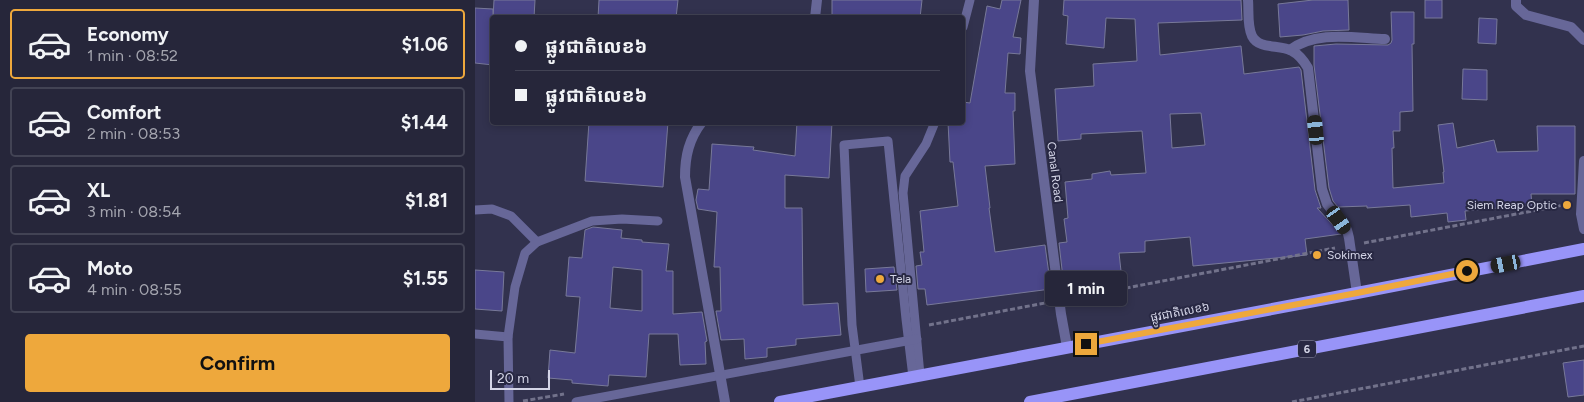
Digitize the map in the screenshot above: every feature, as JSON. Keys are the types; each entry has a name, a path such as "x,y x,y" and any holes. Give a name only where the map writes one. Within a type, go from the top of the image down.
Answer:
{"main road":[{"name":"ផ្លូវជាតិលេខ៦","path":"780,402 1584,249"},
{"name":"6","path":"1030,402 1584,296"}],"street":[{"path":"815,15 817,0"},
{"name":"Canal Road","path":"1034,0 1030,71 1059,299 1067,347"},
{"path":"1248,0 1253,38 1259,44 1290,50 1301,57 1308,68 1322,189 1327,204 1347,230 1357,293"},
{"path":"1516,0 1516,6 1526,15 1571,27 1584,40"},
{"path":"1290,50 1299,43 1328,37 1385,39"},
{"path":"700,125 688,147 685,177 725,402"},
{"path":"1584,161 1581,214 1584,229"}],"lane":[{"path":"965,20 971,0"},
{"path":"913,340 903,193 905,176 926,144 934,125"},
{"path":"860,387 852,325 844,145 888,141 917,376"},
{"path":"475,210 492,209 511,216 537,242"},
{"path":"509,402 508,337 515,287 525,253 537,242 592,221 622,219 658,221"},
{"path":"475,334 508,337"},
{"path":"576,402 913,340"}],"path":[{"path":"1292,402 1584,346"}],"building":[{"path":"494,0 535,0 534,15 493,15"},
{"path":"599,0 678,0 676,15 598,15"},
{"path":"832,0 922,0 920,15 832,15"},
{"path":"1002,0 1021,0 1013,37 1021,38 1020,54 1008,53 1005,93 1015,93 1015,111 1013,111 1015,164 985,166 995,252 1045,245 1051,289 927,305 925,289 918,289 916,266 922,265 920,252 924,252 920,211 958,206 953,162 950,162 948,125 965,125 965,102 970,103 987,6 1000,9"},
{"path":"1064,0 1241,0 1242,20 1158,23 1160,55 1241,46 1244,74 1299,67 1301,70 1315,190 1321,208 1317,208 1341,234 1305,239 1307,255 1193,266 1190,237 1145,241 1145,252 1119,253 1123,289 1097,291 1098,301 1072,304 1070,286 1064,287 1059,243 1067,242 1064,219 1068,218 1065,182 1092,179 1092,174 1110,171 1111,175 1146,173 1142,131 1081,134 1081,139 1058,141 1055,89 1094,86 1093,64 1137,61 1135,19 1106,18 1104,48 1066,44 1068,16 1063,15","holes":["1201,113 1205,145 1172,148 1170,114"]},
{"path":"1313,0 1348,0 1349,30 1323,31 1280,37 1278,4"},
{"path":"1425,0 1442,0 1442,18 1425,18"},
{"path":"475,8 493,9 493,15 490,15 490,65 475,63"},
{"path":"1391,12 1414,12 1414,44 1412,44 1413,111 1400,112 1400,131 1393,131 1393,188 1444,183 1438,125 1453,123 1457,148 1494,140 1497,152 1538,151 1537,126 1575,126 1575,194 1531,194 1532,205 1465,211 1466,220 1448,222 1447,213 1411,217 1410,205 1367,208 1367,206 1338,207 1333,201 1329,188 1314,65 1314,46 1336,44 1388,45 1392,40"},
{"path":"1479,18 1497,19 1496,44 1478,43"},
{"path":"1463,69 1487,70 1487,100 1462,99"},
{"path":"589,125 668,125 663,187 585,181"},
{"path":"797,125 832,125 829,178 785,175 785,208 802,208 803,305 838,303 841,335 796,339 796,345 767,348 767,357 745,359 744,339 721,340 716,311 721,311 720,267 714,267 717,212 698,209 696,200 698,189 709,190 712,144 754,147 753,150 795,156"},
{"path":"593,227 622,230 621,238 669,244 666,271 673,271 673,314 702,312 707,341 705,342 706,364 680,365 678,334 649,334 646,377 609,375 608,386 572,383 572,380 548,378 550,350 575,353 580,297 566,296 569,257 582,258 585,230","holes":["613,267 642,270 642,311 610,308"]},
{"path":"894,267 897,290 866,292 865,269"},
{"path":"475,270 504,272 502,311 475,309"},
{"path":"1584,360 1584,395 1568,397 1563,363"}],"place":[{"name":"Siem Reap Optic","path":"1567,205"},
{"name":"Sokimex","path":"1317,255"},
{"name":"Tela","path":"880,279"}],"route":[{"path":"1086,344 1467,271"}]}
